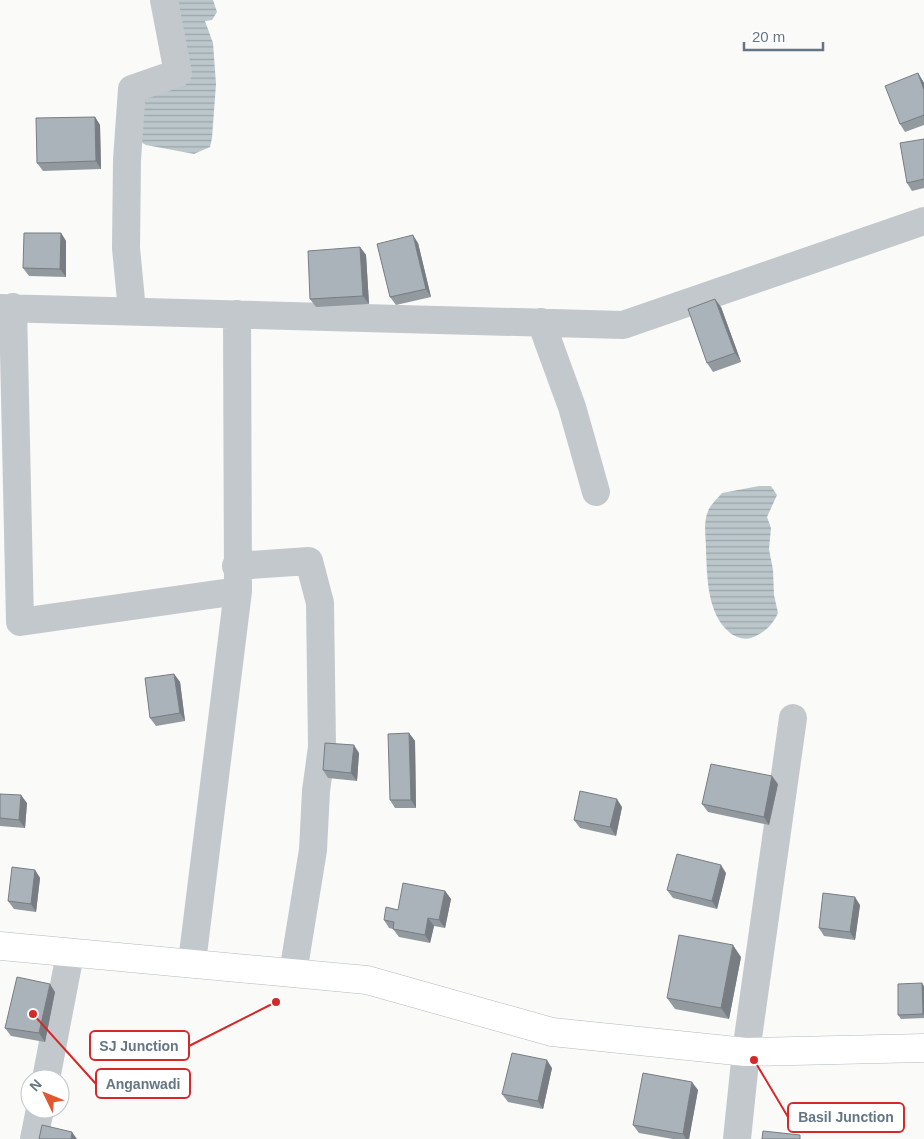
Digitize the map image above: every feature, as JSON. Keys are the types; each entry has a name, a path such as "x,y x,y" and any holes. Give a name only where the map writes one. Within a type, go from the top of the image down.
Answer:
{"main road":[{"path":"0,946 70,954 192,962 367,980 552,1032 746,1052 924,1048"}],"street":[{"path":"132,311 126,248 127,160 132,89 178,73 164,0"},
{"path":"293,973 313,850 316,791 322,747 320,603 308,560 237,579 20,622 7,308 623,325 924,221"},
{"path":"192,962 237,579 238,314"},
{"path":"541,322 572,407 596,492"},
{"path":"737,1139 746,1052 793,718"},
{"path":"48,1069 70,954"},
{"path":"34,1139 38,1119"}],"shaded area":[{"path":"171,0 213,0 217,12 212,20 205,21 213,43 216,84 212,138 210,147 194,154 146,145 141,142 140,101 160,87"},
{"path":"759,486 771,486 777,495 767,517 771,528 769,549 778,613 773,622 764,631 745,639 736,637 729,632 716,615 712,605 707,571 706,516 709,508 722,493"}],"building":[{"path":"918,73 924,90 924,115 900,124 885,86"},
{"path":"95,117 96,161 37,163 36,118"},
{"path":"924,139 924,179 907,183 900,143"},
{"path":"24,233 61,233 60,269 23,268"},
{"path":"413,235 426,289 390,297 377,244"},
{"path":"360,247 363,296 310,299 308,251"},
{"path":"715,299 735,353 707,363 688,309"},
{"path":"174,674 180,713 150,718 145,678"},
{"path":"409,733 411,800 390,800 388,734"},
{"path":"325,743 354,745 351,773 323,770"},
{"path":"711,764 772,776 764,817 702,804"},
{"path":"580,791 617,799 610,827 574,820"},
{"path":"0,794 21,795 19,820 0,818"},
{"path":"677,854 721,865 712,901 667,890"},
{"path":"12,867 35,870 31,904 8,901"},
{"path":"403,883 445,891 439,920 428,918 425,935 393,929 394,922 384,920 386,907 398,910"},
{"path":"823,893 855,897 850,932 819,928"},
{"path":"679,935 733,945 721,1008 667,998"},
{"path":"17,977 50,984 39,1033 5,1028"},
{"path":"922,983 923,1014 898,1015 898,984"},
{"path":"512,1053 547,1060 538,1101 502,1094"},
{"path":"643,1073 692,1082 683,1134 633,1125"},
{"path":"42,1125 72,1132 71,1139 39,1139"},
{"path":"763,1131 800,1135 800,1139 762,1139"}],"place":[{"name":"SJ Junction","path":"276,1002"},
{"name":"Anganwadi","path":"33,1014"},
{"name":"Basil Junction","path":"754,1060"}]}
